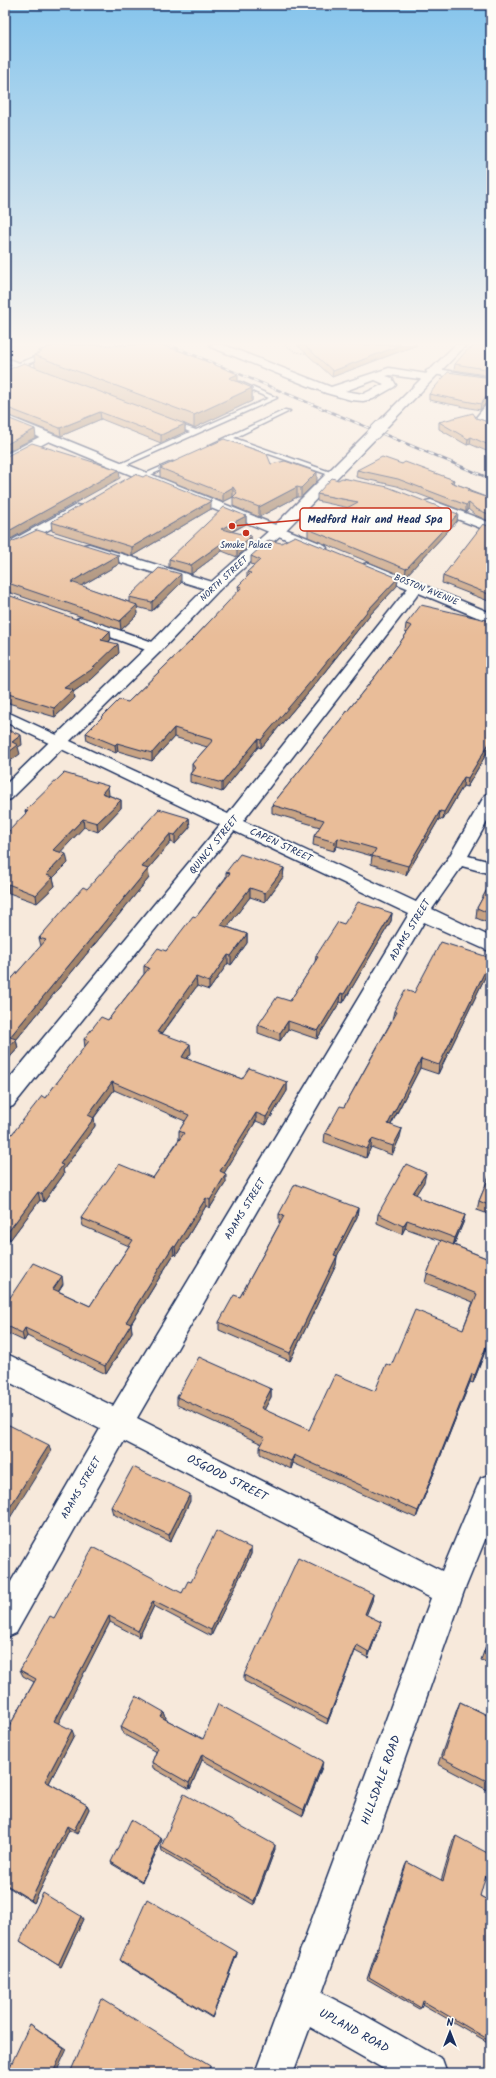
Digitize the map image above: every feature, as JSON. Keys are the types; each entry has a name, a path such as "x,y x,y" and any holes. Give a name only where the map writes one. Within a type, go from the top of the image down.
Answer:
{"street":[{"path":"5,460 38,442"},
{"path":"60,442 332,553"},
{"name":"NORTH STREET","path":"5,796 155,648 214,587 276,531 366,442"},
{"path":"121,483 141,475"},
{"path":"333,476 350,480"},
{"path":"417,499 491,528"},
{"path":"5,550 88,503"},
{"path":"36,532 55,538"},
{"path":"78,545 214,587"},
{"name":"BOSTON AVENUE","path":"353,561 417,586 491,618"},
{"name":"QUINCY STREET","path":"5,1100 232,822 417,586"},
{"path":"72,619 155,648"},
{"name":"CAPEN STREET","path":"5,716 491,944"},
{"name":"ADAMS STREET","path":"5,1622 118,1423 421,910 458,859 491,799"},
{"path":"458,859 491,868"},
{"name":"OSGOOD STREET","path":"5,1366 449,1591"},
{"name":"HILLSDALE ROAD","path":"274,2073 301,2003 449,1591 484,1527 491,1488"},
{"name":"UPLAND ROAD","path":"301,2003 344,2024 428,2073"}],"lane":[{"path":"120,466 174,442"},
{"path":"207,448 220,442"},
{"path":"239,442 333,476"},
{"path":"141,475 179,460"}],"building":[{"path":"217,442 233,442 267,454 271,464 285,461 317,472 301,488 297,487 259,507 233,497 237,493 233,487 223,493 160,468"},
{"path":"482,442 491,442 491,446"},
{"path":"32,443 119,470 5,533 5,457"},
{"path":"382,457 402,464 405,462 454,480 450,482 470,489 467,491 491,499 491,515 476,509 469,503 466,505 398,479 357,470"},
{"path":"135,474 143,477 146,475 211,501 132,547 51,522"},
{"path":"332,478 338,480 342,478 388,487 458,514 406,569 308,529 358,502 317,494"},
{"path":"224,507 246,516 221,529 251,536 237,549 222,543 191,565 169,559"},
{"path":"483,524 491,527 491,595 443,576"},
{"path":"37,530 118,555 71,582 137,605 120,621 5,582 5,545"},
{"path":"295,536 398,578 369,609 312,680 261,740 258,739 222,783 190,774 195,768 192,764 213,740 174,728 152,753 117,743 115,745 86,733 119,700 128,702 194,638 242,587 238,586 251,573 247,572 260,560 251,556 269,540 281,543"},
{"path":"159,568 181,574 152,602 129,597"},
{"path":"5,594 110,631 101,640 118,644 91,670 64,688 73,690 54,708 5,693"},
{"path":"421,605 491,621 491,740 468,778 464,777 444,812 440,811 408,866 372,856 376,849 338,838 335,842 314,836 324,820 272,805 377,674 412,626 406,624"},
{"path":"5,729 21,735 12,742 18,745 5,755"},
{"path":"64,773 108,786 102,793 121,800 97,823 83,819 53,850 66,854 46,875 53,877 36,895 8,884 5,887 5,835 28,811 25,811"},
{"path":"159,809 189,818 175,835 170,834 142,867 148,869 10,1037 16,1039 5,1052 5,984 7,984 46,940 39,938 83,887 87,889"},
{"path":"240,854 284,868 265,893 250,888 221,925 247,934 231,956 228,955 209,982 196,977 157,1032 190,1044 182,1057 242,1079 249,1068 287,1082 266,1117 256,1113 220,1171 226,1174 210,1200 206,1198 175,1247 173,1246 126,1322 131,1324 105,1366 25,1328 22,1333 5,1325 5,1305 33,1263 62,1276 53,1289 90,1306 133,1240 81,1218 119,1164 153,1178 184,1133 179,1131 189,1115 112,1082 88,1115 94,1118 60,1164 63,1165 42,1194 38,1192 8,1232 5,1230 5,1158 8,1155 5,1154 5,1131 12,1134 42,1096 45,1098 89,1041 84,1039 101,1017 108,1020 149,968 144,966 158,948 166,951 193,916 196,917 230,873 226,872"},
{"path":"491,882 491,914 477,908"},
{"path":"358,902 392,913 344,994 341,993 318,1031 288,1021 280,1033 258,1025 277,997 290,1001 338,922 344,924"},
{"path":"441,942 491,959 439,1065 421,1059 388,1124 402,1129 393,1146 372,1139 367,1149 325,1133 340,1106 344,1107 397,1012 394,1011 405,990 414,993"},
{"path":"406,1164 426,1173 413,1193 420,1196 419,1198 465,1215 455,1238 407,1220 403,1226 378,1214"},
{"path":"491,1172 491,1206 479,1201"},
{"path":"295,1184 358,1208 334,1255 337,1256 290,1353 219,1322 234,1295 240,1297 284,1216 279,1214"},
{"path":"441,1240 491,1260 491,1334 475,1375 472,1374 418,1511 294,1455 291,1461 260,1447 265,1438 177,1397 199,1357 271,1389 261,1408 309,1430 335,1374 375,1391 386,1364 391,1366 415,1310 463,1329 477,1294 427,1274"},
{"path":"5,1423 49,1445 5,1515"},
{"path":"133,1467 190,1494 169,1535 111,1507"},
{"path":"216,1531 251,1548 211,1630 153,1601 138,1631 109,1616 54,1721 72,1730 45,1781 87,1805 74,1830 67,1826 31,1900 5,1884 5,1734 36,1679 20,1670 50,1616 54,1618 93,1547 182,1593 188,1581 191,1582"},
{"path":"298,1558 373,1594 365,1614 381,1622 369,1652 357,1645 328,1719 244,1675"},
{"path":"491,1633 491,1657 484,1654"},
{"path":"136,1696 164,1712 161,1717 203,1739 218,1704 323,1761 304,1810 202,1754 189,1783 152,1762 158,1748 121,1727"},
{"path":"460,1702 491,1717 491,1783 442,1758"},
{"path":"184,1794 275,1845 254,1901 161,1847"},
{"path":"131,1820 161,1838 142,1881 111,1862"},
{"path":"456,1836 491,1855 480,1896 491,1902 491,2041 423,2001 421,2008 369,1977 407,1862 443,1881"},
{"path":"43,1893 81,1916 58,1965 20,1941"},
{"path":"147,1899 237,1952 212,2017 120,1960"},
{"path":"102,1999 210,2066 207,2073 70,2073"},
{"path":"30,2024 64,2048 53,2073 7,2073"}],"railway":[{"path":"402,442 491,479"}],"place":[{"name":"Medford Hair and Head Spa","path":"232,526"},
{"name":"Smoke Palace","path":"246,533"}]}
